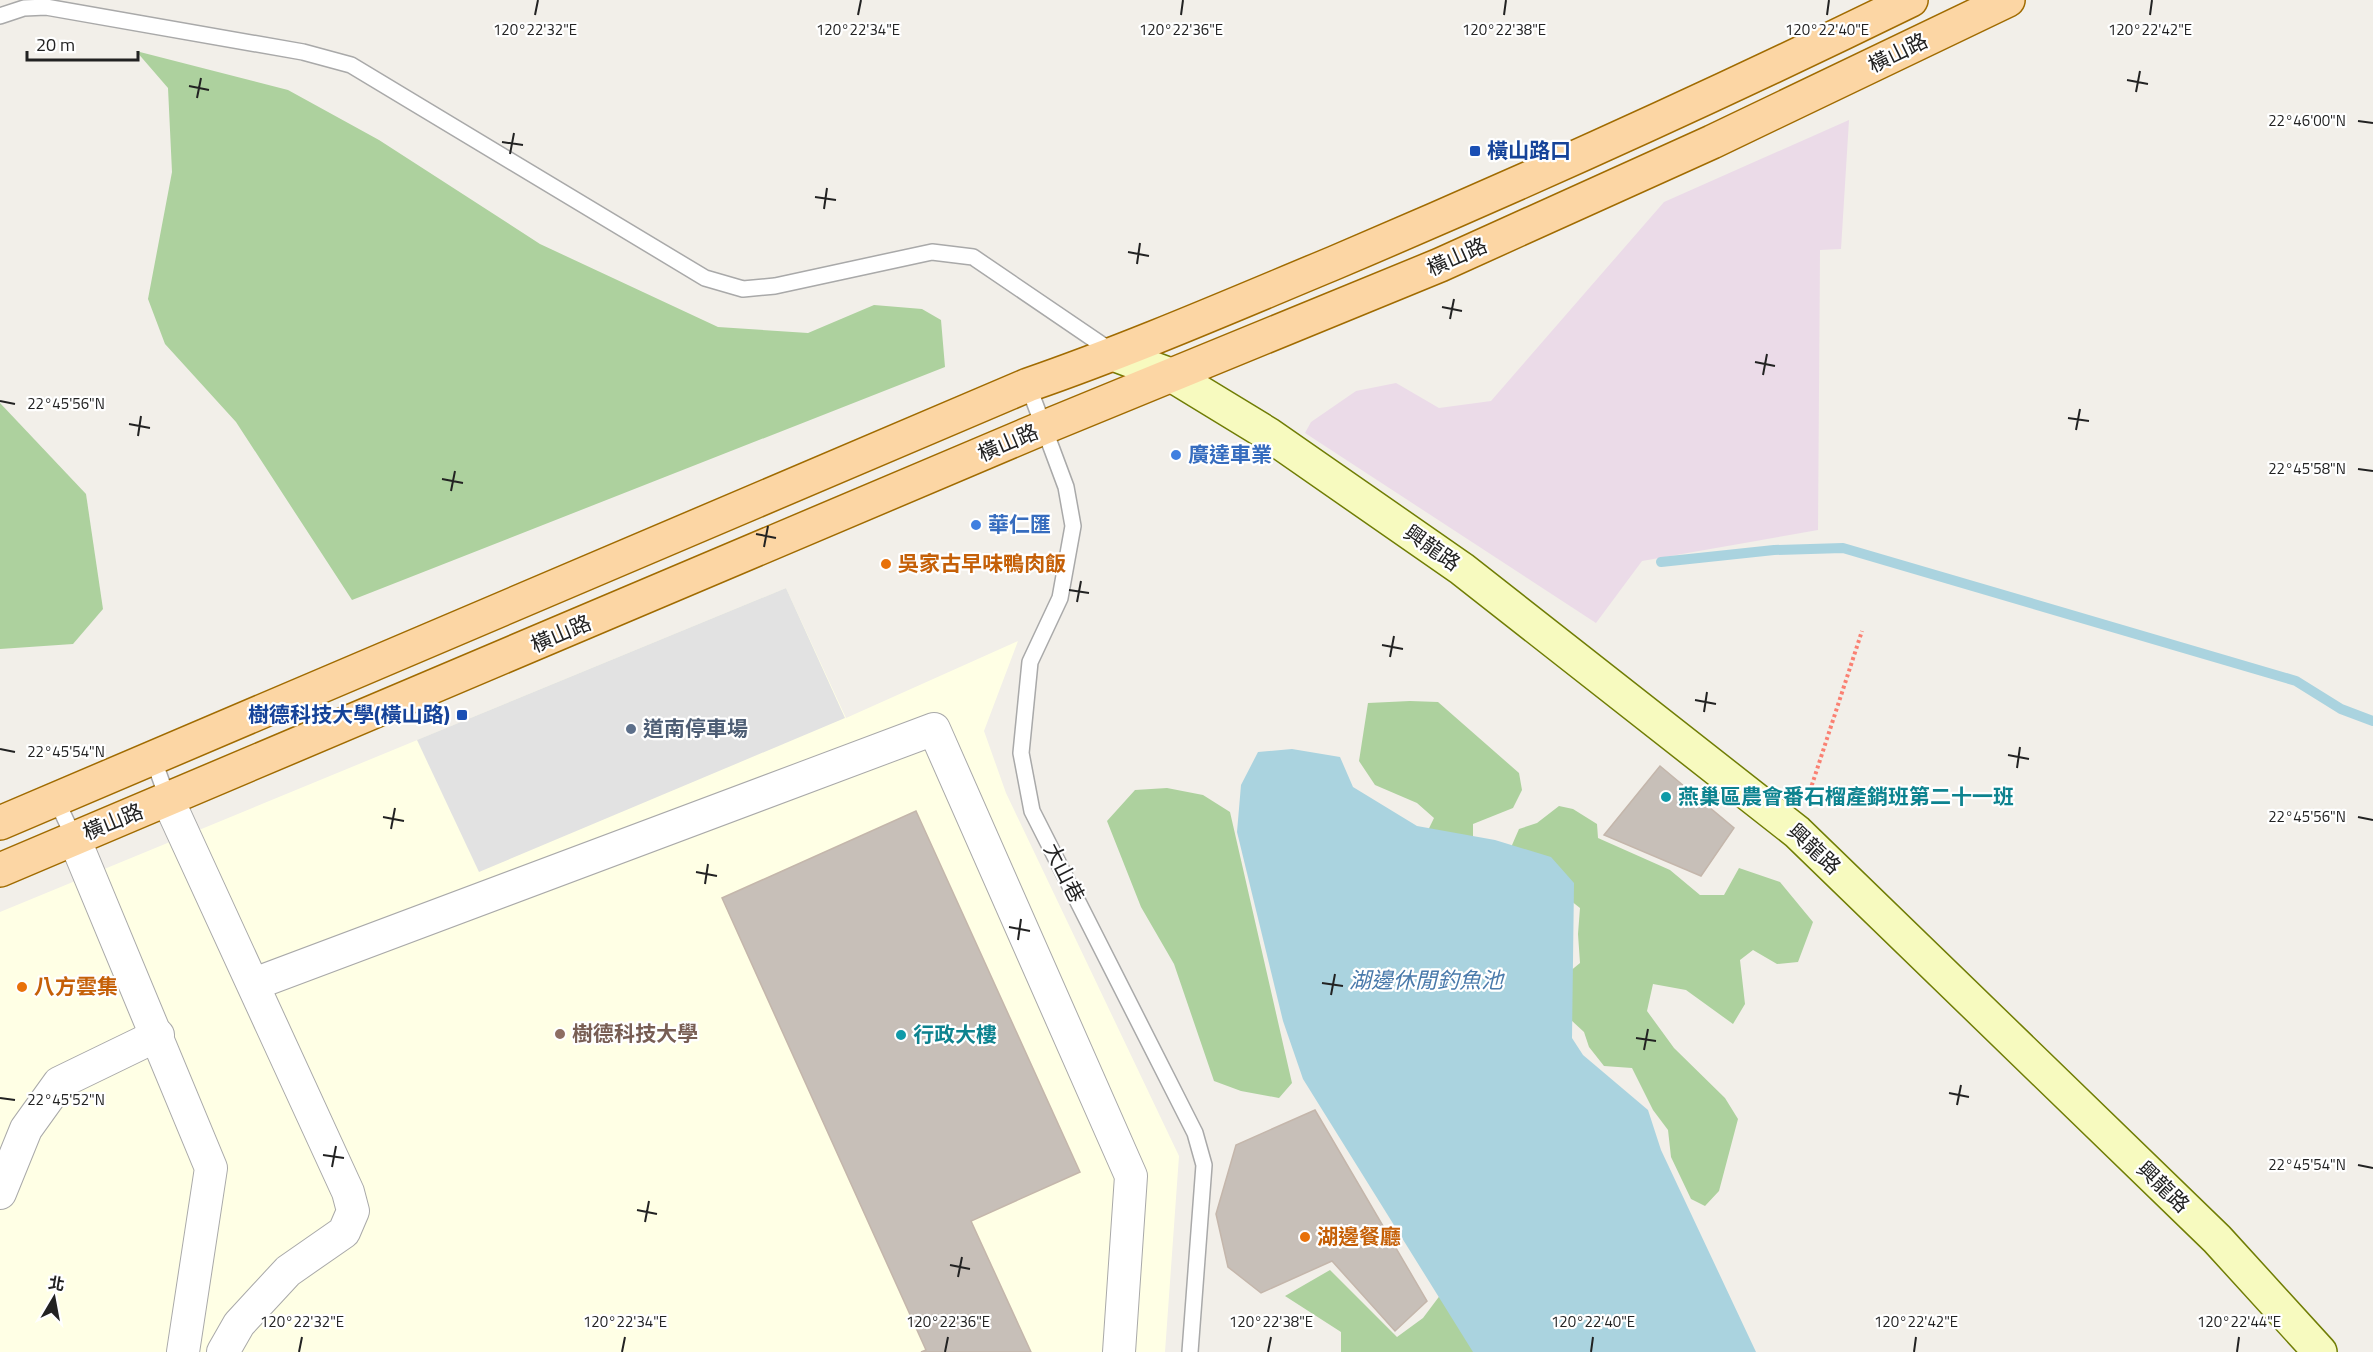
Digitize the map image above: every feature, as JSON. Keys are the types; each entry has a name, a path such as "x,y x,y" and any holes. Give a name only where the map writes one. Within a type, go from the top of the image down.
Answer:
{"main road":[{"name":"橫山路","path":"0,823 1028,386 1116,355 1432,221 1716,95 1911,0"},
{"name":"橫山路","path":"0,870 1046,427 1462,255 1712,142 2008,0"}],"street":[{"name":"興龍路","path":"1116,355 1173,376 1268,434 1462,569 1797,832 2217,1239 2320,1352"},
{"path":"254,984 934,729 1131,1176 1119,1352"},
{"path":"168,800 348,1192 353,1212 344,1233 288,1271 239,1324 223,1352"},
{"path":"74,838 158,1035 211,1168 183,1352"},
{"path":"0,1193 26,1130 59,1083 158,1035"}],"lane":[{"path":"0,16 24,8 46,7 303,52 351,65 705,278 743,290 775,286 932,252 973,257 1116,355"},
{"name":"大山巷","path":"1028,386 1046,427 1066,487 1073,526 1060,598 1030,662 1021,753 1032,811 1195,1133 1204,1165 1190,1352"},
{"path":"153,758 168,800"},
{"path":"56,800 74,838"}],"path":[{"path":"1797,832 1862,631"}],"shaded area":[{"path":"1849,120 1841,249 1820,250 1818,530 1642,561 1596,623 1305,433 1311,422 1356,391 1396,383 1439,408 1491,401 1664,202"},
{"name":"樹德科技大學","path":"786,588 846,718 1018,641 984,731 1006,793 1179,1156 1165,1352 0,1352 0,912"},
{"name":"道南停車場","path":"786,588 845,718 479,872 417,740"}],"green space":[{"path":"136,51 288,90 379,140 540,244 718,327 808,333 874,305 922,309 941,320 945,367 352,600 236,422 165,344 148,299 172,172 168,88"},
{"path":"0,403 86,494 103,609 73,644 0,649"},
{"path":"1438,702 1519,773 1522,790 1513,808 1473,824 1473,850 1420,847 1434,818 1417,803 1375,785 1359,761 1368,703"},
{"path":"1167,788 1203,795 1230,812 1292,1083 1279,1098 1241,1091 1214,1081 1174,964 1141,907 1107,821 1135,790"},
{"path":"1559,806 1573,809 1597,824 1598,838 1670,870 1700,895 1724,895 1739,868 1780,882 1813,922 1798,962 1777,964 1753,950 1740,960 1745,1004 1733,1024 1686,990 1653,984 1647,1011 1674,1048 1725,1098 1738,1119 1719,1191 1705,1206 1691,1199 1671,1157 1668,1130 1653,1110 1632,1068 1604,1066 1589,1047 1584,1032 1558,1008 1563,977 1580,963 1578,934 1580,908 1509,852 1519,829 1537,823"},
{"path":"1330,1270 1397,1337 1423,1318 1444,1290 1503,1352 1341,1352 1341,1332 1285,1296"}],"water":[{"name":"湖邊休閒釣魚池","path":"1292,749 1340,757 1353,787 1417,826 1495,840 1551,857 1574,883 1572,1038 1583,1055 1648,1110 1661,1150 1756,1352 1473,1352 1303,1079 1283,1021 1237,832 1241,785 1258,752"}],"building":[{"name":"燕巢區農會番石榴產銷班第二十一班","path":"1660,766 1734,828 1701,876 1604,835"},
{"name":"行政大樓","path":"916,811 1080,1172 971,1221 1031,1352 921,1352 926,1350 722,898"},
{"name":"湖邊餐廳","path":"1315,1110 1427,1301 1395,1331 1332,1261 1261,1293 1228,1267 1216,1214 1236,1145"}],"waterway":[{"path":"1661,562 1774,550 1843,548 2296,681 2341,709 2373,721"}],"place":[{"name":"橫山路口","path":"1475,151"},
{"name":"廣達車業","path":"1176,455"},
{"name":"華仁匯","path":"976,525"},
{"name":"吳家古早味鴨肉飯","path":"886,564"},
{"name":"樹德科技大學(橫山路)","path":"462,715"},
{"name":"道南停車場","path":"631,729"},
{"name":"燕巢區農會番石榴產銷班第二十一班","path":"1666,797"},
{"name":"八方雲集","path":"22,987"},
{"name":"樹德科技大學","path":"560,1034"},
{"name":"行政大樓","path":"901,1035"},
{"name":"湖邊餐廳","path":"1305,1237"}]}
